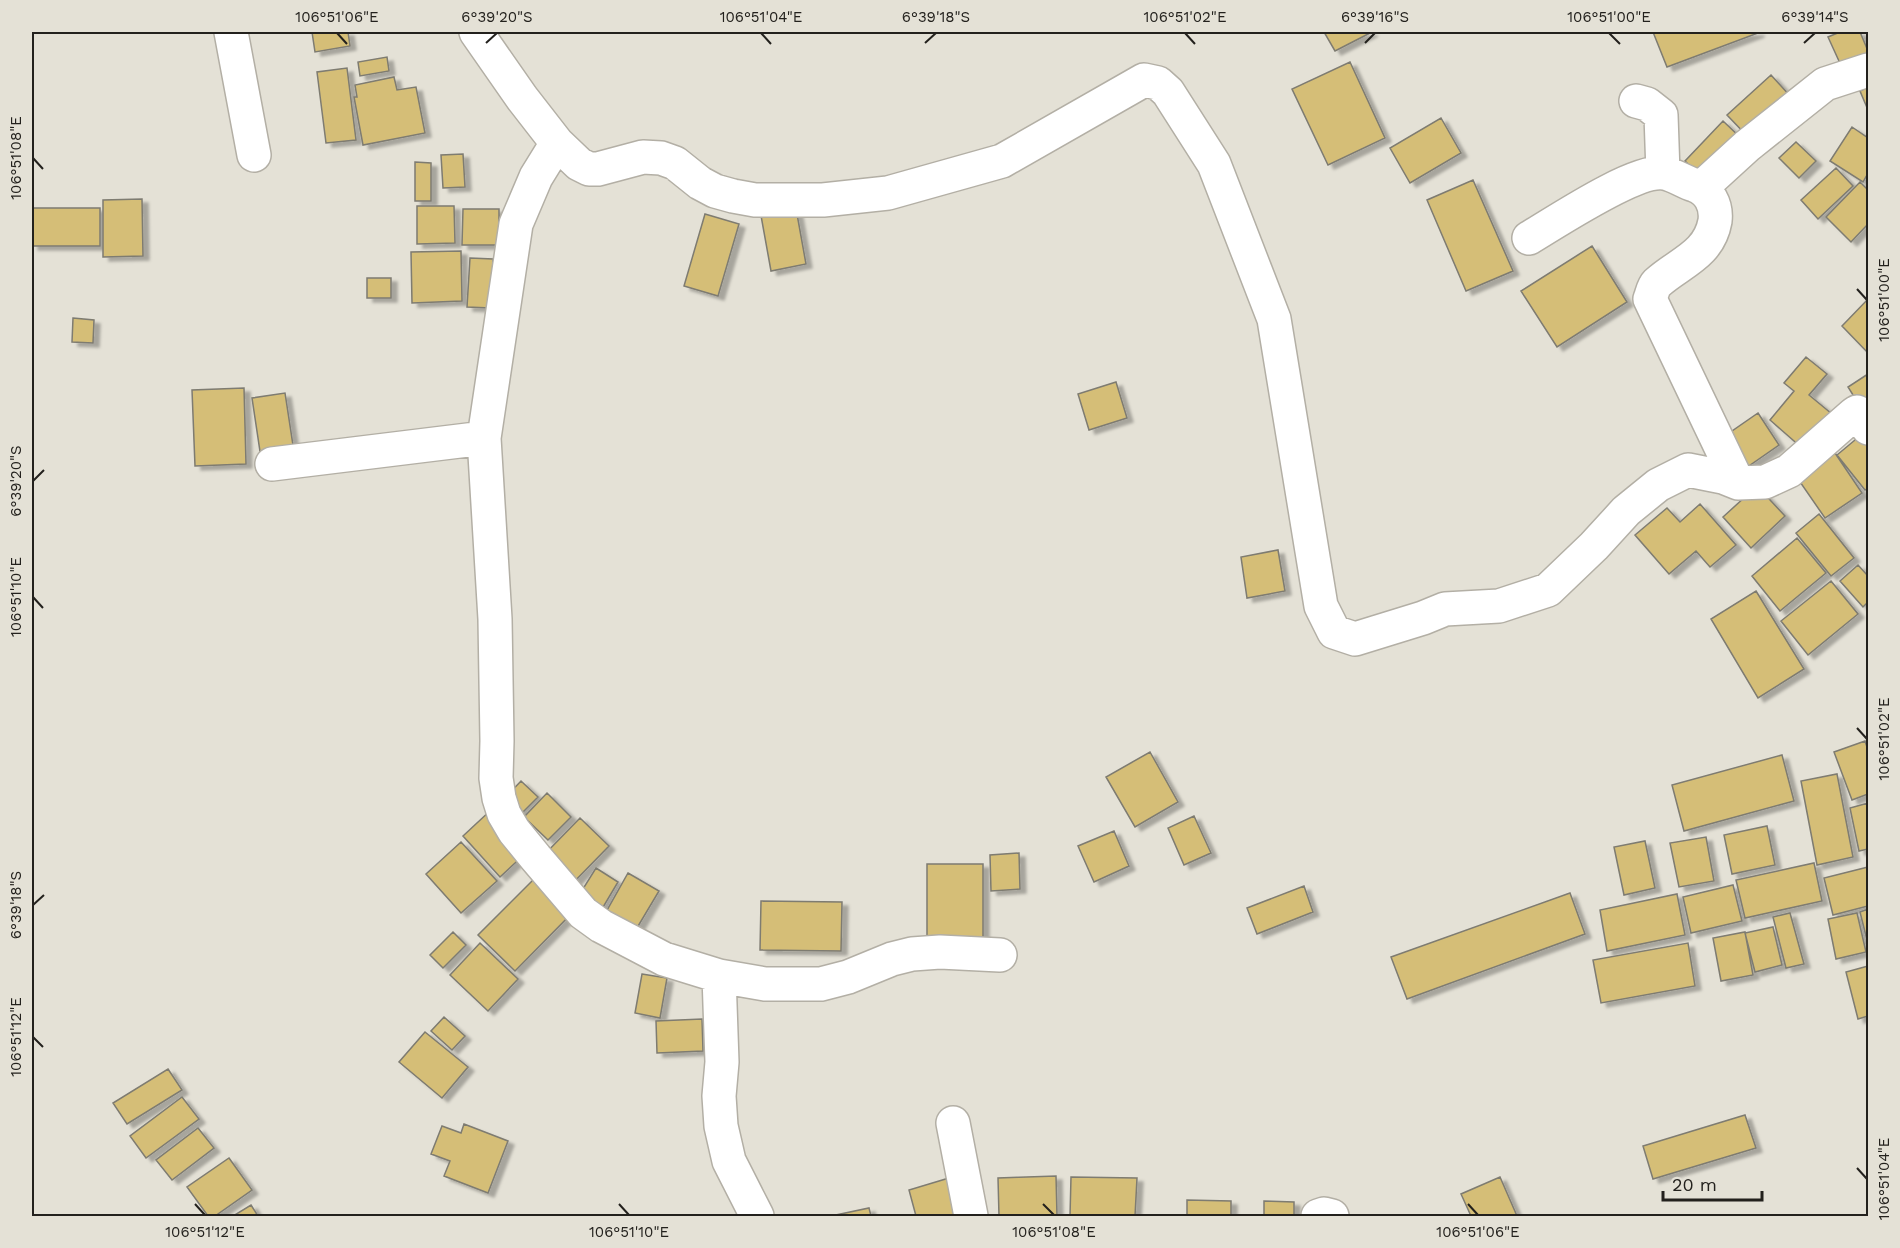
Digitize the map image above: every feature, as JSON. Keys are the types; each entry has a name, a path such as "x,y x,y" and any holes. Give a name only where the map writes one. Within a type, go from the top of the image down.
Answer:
{"street":[{"path":"231,32 254,155"},
{"path":"476,32 557,143 579,164 598,169 643,157 661,158 675,163 700,183 733,196 755,200 824,200 888,193 1002,161 1144,80 1158,83 1168,92 1214,164 1274,319 1322,606 1334,632 1355,639 1445,609 1499,606 1548,590 1594,546 1626,511 1658,485 1688,470 1723,477 1738,483 1765,482 1789,471 1857,412 1869,428"},
{"path":"1701,188 1748,146 1825,84 1869,70"},
{"path":"1636,101 1647,104 1661,115 1664,173"},
{"path":"557,143 536,177 516,224 484,438 495,620 496,778 504,814 514,831 583,913 601,926 664,959 719,976 765,984 821,984 848,977 892,959 912,954 940,952 999,955"},
{"path":"1529,238 1618,186 1651,174 1664,173 1701,188 1709,194 1715,208 1715,222 1708,237 1701,249 1690,260 1656,284 1650,299 1738,483"},
{"path":"272,464 484,438"},
{"path":"719,976 722,1062 719,1096 722,1126 729,1161 757,1216"},
{"path":"953,1123 971,1216"},
{"path":"1318,1216 1324,1214 1332,1216"}],"building":[{"path":"312,32 348,32 350,46 315,52"},
{"path":"1324,32 1372,32 1335,51"},
{"path":"1653,32 1758,32 1758,33 1667,67"},
{"path":"1840,32 1860,32 1868,51 1868,61 1844,72 1828,37"},
{"path":"387,57 389,71 360,76 358,62"},
{"path":"1350,62 1385,138 1328,165 1292,89"},
{"path":"347,68 356,140 326,143 317,72"},
{"path":"1771,75 1792,98 1749,138 1727,115"},
{"path":"394,77 397,90 416,87 425,133 363,145 354,97 357,97 355,85"},
{"path":"1868,87 1868,110 1860,91"},
{"path":"1441,118 1461,153 1410,183 1390,148"},
{"path":"1723,121 1742,139 1703,179 1685,161"},
{"path":"1852,127 1868,138 1868,173 1863,182 1830,161"},
{"path":"1796,142 1816,161 1799,178 1779,158"},
{"path":"463,154 465,187 443,188 441,155"},
{"path":"415,162 431,163 431,201 415,201"},
{"path":"1836,168 1853,186 1818,219 1801,200"},
{"path":"1473,180 1513,271 1466,291 1427,200"},
{"path":"1860,182 1868,190 1868,224 1851,242 1826,217"},
{"path":"142,199 143,256 103,257 103,200"},
{"path":"795,203 806,264 771,271 760,210"},
{"path":"417,206 454,206 455,243 417,244"},
{"path":"32,208 100,208 100,246 32,246"},
{"path":"463,209 499,209 499,245 462,245"},
{"path":"705,214 739,224 718,296 684,286"},
{"path":"1592,246 1627,302 1557,347 1521,291"},
{"path":"461,251 462,301 412,303 411,252"},
{"path":"470,258 493,259 491,308 467,307"},
{"path":"367,278 391,278 391,298 367,298"},
{"path":"1868,299 1868,353 1842,326"},
{"path":"73,318 94,320 93,343 72,342"},
{"path":"1806,357 1827,374 1809,395 1832,414 1802,448 1770,420 1794,391 1784,383"},
{"path":"1868,374 1868,419 1848,387"},
{"path":"1116,382 1127,418 1089,430 1078,394"},
{"path":"244,388 246,464 195,466 192,390"},
{"path":"285,393 294,452 261,458 252,398"},
{"path":"1758,413 1779,445 1743,470 1722,438"},
{"path":"1861,435 1868,444 1868,488 1865,490 1837,455"},
{"path":"1835,453 1862,493 1825,518 1798,479"},
{"path":"1757,486 1785,516 1751,548 1723,517"},
{"path":"1700,504 1736,545 1710,567 1696,551 1669,574 1635,535 1667,508 1680,522"},
{"path":"1819,514 1854,558 1831,576 1796,533"},
{"path":"1797,538 1826,573 1780,611 1752,576"},
{"path":"1278,550 1285,591 1247,598 1241,557"},
{"path":"1858,565 1868,576 1868,602 1863,607 1840,581"},
{"path":"1831,581 1858,614 1808,655 1781,621"},
{"path":"1756,591 1804,669 1758,698 1711,619"},
{"path":"1865,741 1868,750 1868,794 1852,800 1834,752"},
{"path":"1150,752 1178,802 1135,827 1106,777"},
{"path":"1782,755 1794,801 1684,831 1672,785"},
{"path":"1837,774 1853,857 1817,865 1801,781"},
{"path":"521,781 538,797 520,815 503,800"},
{"path":"547,793 571,817 548,840 524,817"},
{"path":"1868,803 1868,849 1859,851 1850,808"},
{"path":"492,809 529,850 500,877 463,836"},
{"path":"1194,816 1211,853 1184,865 1168,828"},
{"path":"580,818 609,846 569,887 541,858"},
{"path":"1767,826 1775,865 1732,874 1724,835"},
{"path":"1114,831 1129,866 1094,882 1078,846"},
{"path":"1706,837 1714,881 1679,887 1670,843"},
{"path":"1645,841 1655,888 1624,895 1614,847"},
{"path":"461,842 497,881 461,913 426,874"},
{"path":"1019,853 1020,889 991,891 990,855"},
{"path":"1814,863 1822,901 1745,918 1736,880"},
{"path":"927,864 983,864 983,944 927,944"},
{"path":"1868,867 1868,906 1833,915 1824,878"},
{"path":"596,868 618,882 599,914 576,900"},
{"path":"542,871 578,907 515,971 478,935"},
{"path":"628,873 659,891 631,938 601,921"},
{"path":"1733,885 1742,921 1691,933 1683,897"},
{"path":"1304,886 1313,912 1257,934 1247,908"},
{"path":"1570,893 1585,934 1407,999 1391,957"},
{"path":"1677,894 1685,935 1607,951 1600,910"},
{"path":"761,901 842,902 841,951 760,950"},
{"path":"1868,909 1868,944 1860,912"},
{"path":"1790,913 1804,964 1786,968 1773,917"},
{"path":"1857,913 1866,952 1836,959 1828,919"},
{"path":"1773,927 1782,965 1755,972 1745,933"},
{"path":"453,932 466,945 443,968 430,955"},
{"path":"1745,932 1753,975 1721,981 1713,938"},
{"path":"480,943 518,979 488,1011 450,975"},
{"path":"1688,943 1695,986 1601,1003 1593,960"},
{"path":"1868,966 1868,1016 1858,1019 1846,972"},
{"path":"642,974 667,978 660,1018 635,1013"},
{"path":"444,1017 465,1036 452,1050 431,1031"},
{"path":"702,1019 703,1051 657,1053 656,1021"},
{"path":"425,1032 468,1067 442,1098 399,1062"},
{"path":"168,1069 182,1090 127,1124 113,1103"},
{"path":"182,1097 199,1119 146,1158 130,1136"},
{"path":"1745,1115 1756,1148 1653,1179 1643,1146"},
{"path":"464,1124 508,1141 488,1193 444,1176 450,1161 431,1154 442,1126 461,1133"},
{"path":"198,1128 214,1148 172,1180 156,1160"},
{"path":"229,1158 252,1190 215,1216 208,1216 187,1187"},
{"path":"1056,1176 1057,1216 999,1216 998,1178"},
{"path":"1071,1177 1137,1178 1135,1216 1070,1216"},
{"path":"1500,1177 1517,1216 1471,1216 1461,1194"},
{"path":"949,1178 960,1216 916,1216 909,1190"},
{"path":"1187,1200 1231,1201 1231,1216 1187,1216"},
{"path":"1264,1201 1294,1202 1294,1216 1264,1216"},
{"path":"251,1205 258,1216 233,1216"},
{"path":"869,1208 871,1216 831,1216"}]}
